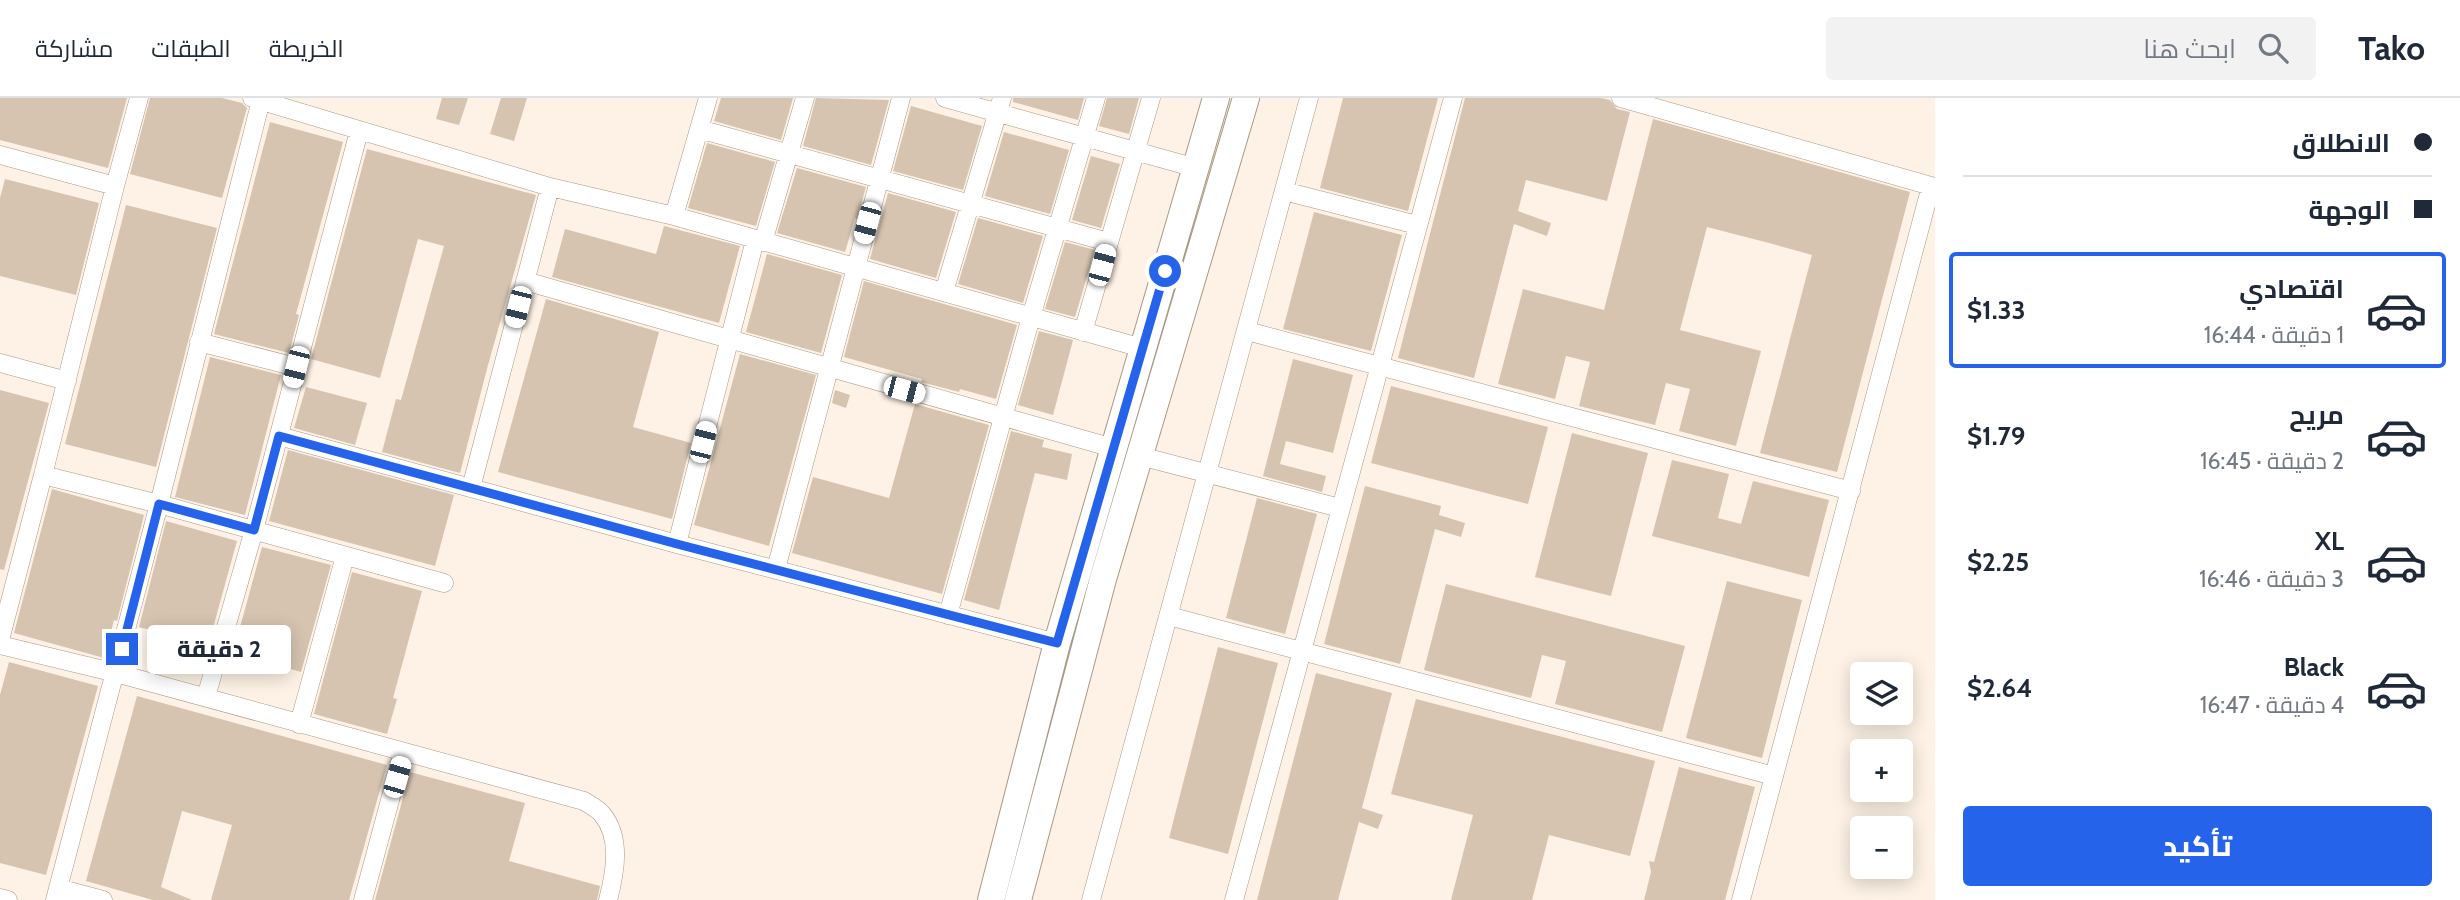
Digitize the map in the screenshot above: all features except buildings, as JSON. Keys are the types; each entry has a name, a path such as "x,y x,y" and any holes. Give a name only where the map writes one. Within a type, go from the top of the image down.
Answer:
{"highway":[{"path":"991,900 1057,643 1216,98"},
{"path":"1017,900 1100,592 1246,98"}],"street":[{"path":"139,98 0,642 584,801 602,814 613,837 616,868 608,900"},
{"path":"674,216 708,98"},
{"path":"677,544 728,340 805,98"},
{"path":"776,569 901,98"},
{"path":"945,98 1000,105 1085,137 1196,168"},
{"path":"948,615 1031,317 1096,98"},
{"path":"1083,332 1151,98"},
{"path":"1091,900 1309,98"},
{"path":"1234,900 1378,364 1453,98"},
{"path":"1621,98 1933,187 1741,900"},
{"path":"103,900 57,894 159,504 256,99 550,187 674,216 1142,348"},
{"path":"944,292 1000,105"},
{"path":"699,128 1108,242"},
{"path":"206,697 254,530 359,131"},
{"path":"0,155 115,186"},
{"path":"471,488 550,187"},
{"path":"1284,191 1417,225"},
{"path":"525,281 1113,448"},
{"path":"1247,331 1851,491"},
{"path":"199,342 296,367"},
{"path":"0,363 67,381"},
{"path":"279,436 1057,643"},
{"path":"1140,456 1340,508"},
{"path":"43,475 159,504 444,583"},
{"path":"299,724 345,556"},
{"path":"1169,616 1774,776"},
{"path":"363,900 404,752"},
{"path":"0,898 8,900"}],"route":[{"path":"122,649 159,504 254,530 279,436 1057,643 1165,271"}]}
